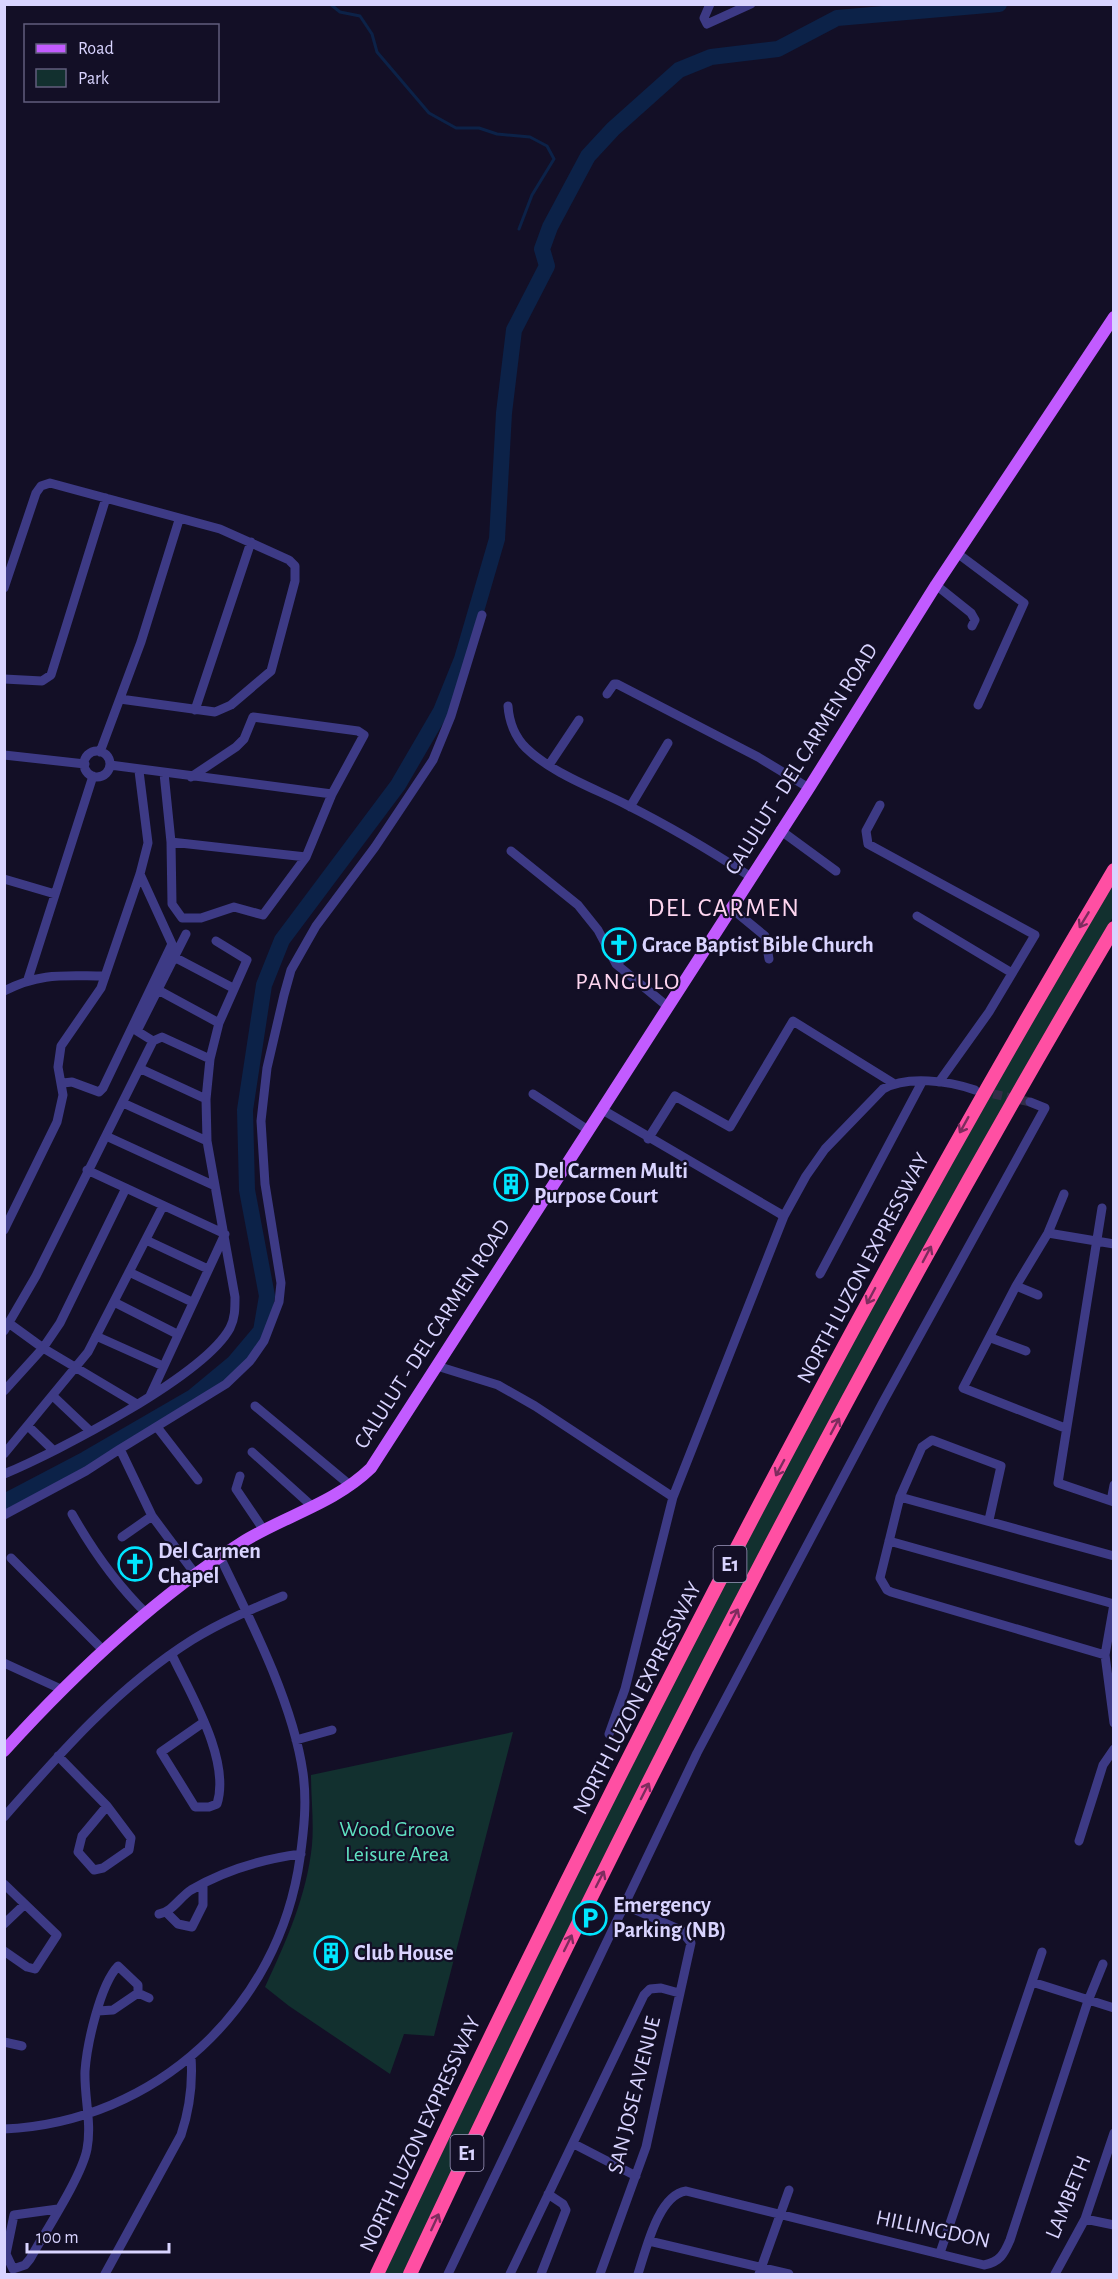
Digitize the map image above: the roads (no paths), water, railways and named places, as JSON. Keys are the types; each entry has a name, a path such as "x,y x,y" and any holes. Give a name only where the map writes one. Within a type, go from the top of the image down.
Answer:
{"highway":[{"name":"NORTH LUZON EXPRESSWAY","path":"377,2274 485,2046 723,1576 915,1212 1113,870"},
{"name":"E1","path":"410,2274 540,2000 753,1581 940,1230 1113,928"}],"main road":[{"name":"CALULUT - DEL CARMEN ROAD","path":"4,1751 104,1651 196,1575 263,1529 313,1507 351,1486 379,1457 667,1005 809,788 936,585 1113,317"}],"street":[{"path":"710,4 704,18 707,24 751,4"},
{"path":"4,588 36,493 41,486 50,483 179,520 220,529 289,560 295,566 297,573 271,671 231,705 216,712 120,699"},
{"path":"4,679 42,681 51,675 105,498"},
{"path":"100,752 141,642 179,520"},
{"path":"195,710 251,542"},
{"path":"957,553 1024,603 978,705"},
{"path":"936,585 971,613 975,620 972,626"},
{"path":"4,1515 86,1471 226,1384 250,1361 264,1341 281,1283 266,1184 261,1121 267,1068 286,986 291,970 316,926 375,847 433,760 451,716 482,615"},
{"path":"607,694 614,684 617,684 758,758 809,788"},
{"path":"508,706 509,720 524,746 549,765 630,807 751,877"},
{"path":"164,773 171,842 172,904 182,918 201,918 234,907 264,914 306,857 332,794 363,742 364,735 361,732 253,717 244,739 236,747 191,777"},
{"path":"549,765 579,720"},
{"path":"630,807 669,743"},
{"path":"93,776 87,771 85,764 88,756 100,752"},
{"path":"93,776 106,773 110,765 108,757 100,752"},
{"path":"4,755 85,764"},
{"path":"110,765 139,771 332,794"},
{"path":"4,1230 57,1122 63,1095 63,1083 57,1066 61,1046 101,988 141,874 148,843 139,771"},
{"path":"28,979 93,776"},
{"path":"880,805 866,831 868,844 1035,935 989,1012 939,1082"},
{"path":"780,830 836,870"},
{"path":"171,842 306,857"},
{"path":"511,851 578,904 598,930 616,964 667,1005"},
{"path":"63,1083 72,1082 99,1092 103,1089 172,944 141,874"},
{"path":"4,879 55,894"},
{"path":"731,908 765,936 769,959"},
{"path":"917,916 1012,973"},
{"path":"153,1041 137,1031 186,934"},
{"path":"4,1474 90,1431 150,1396 203,1357 229,1329 235,1316 235,1297 225,1234 207,1141 206,1099 210,1059 219,1023 247,960 216,941"},
{"path":"616,964 631,951"},
{"path":"174,957 233,988"},
{"path":"4,991 28,979 42,976 104,976"},
{"path":"158,990 219,1023"},
{"path":"648,1139 675,1096 730,1127 793,1021 893,1083 939,1082 975,1090"},
{"path":"137,1404 7,1328 36,1276 153,1041 162,1037 210,1059"},
{"path":"141,1069 206,1099"},
{"path":"820,1274 922,1082"},
{"path":"609,1734 625,1689 648,1590 670,1517 673,1497 784,1216 806,1176 825,1149 873,1099 893,1083"},
{"path":"533,1094 588,1130"},
{"path":"448,2274 697,1754 792,1570 1045,1108 1030,1102"},
{"path":"123,1103 207,1141"},
{"path":"601,1109 648,1139 784,1216"},
{"path":"106,1136 215,1186"},
{"path":"87,1170 225,1234"},
{"path":"4,1391 42,1348 60,1323 126,1188"},
{"path":"1064,1194 1047,1233 1016,1286 963,1388 1065,1428"},
{"path":"4,1454 76,1368 96,1336 163,1206"},
{"path":"1102,1208 1058,1483 1112,1501 1113,1485"},
{"path":"1047,1233 1113,1244"},
{"path":"150,1396 225,1234"},
{"path":"146,1240 208,1269"},
{"path":"129,1272 192,1302"},
{"path":"1016,1286 1038,1295"},
{"path":"114,1302 177,1334"},
{"path":"96,1336 163,1366"},
{"path":"991,1338 1026,1351"},
{"path":"437,1366 498,1386 526,1401 673,1497"},
{"path":"53,1396 90,1431"},
{"path":"255,1406 351,1486"},
{"path":"28,1426 53,1450"},
{"path":"157,1427 198,1480"},
{"path":"989,1520 1001,1466 932,1440 922,1447 900,1497 880,1578 887,1590 1105,1655"},
{"path":"120,1449 152,1516 196,1575"},
{"path":"252,1452 313,1507"},
{"path":"240,1476 237,1489 263,1529"},
{"path":"900,1497 1113,1556"},
{"path":"72,1514 88,1543 116,1580 147,1614"},
{"path":"122,1537 152,1516"},
{"path":"889,1541 1113,1604 1105,1655 1113,1723"},
{"path":"4,2130 50,2125 87,2115 143,2090 191,2057 226,2022 257,1979 286,1919 294,1893 306,1812 303,1773 296,1740 282,1696 220,1557"},
{"path":"11,1558 104,1651"},
{"path":"4,1816 58,1756 112,1702 192,1640 245,1611 283,1596"},
{"path":"172,1655 204,1722 219,1778 217,1804 202,1809 195,1807 161,1752 204,1722"},
{"path":"4,1663 63,1690"},
{"path":"296,1740 332,1730"},
{"path":"1079,1841 1103,1764 1113,1749"},
{"path":"58,1756 107,1806 130,1838 129,1850 103,1868 94,1870 78,1852 79,1842 107,1806"},
{"path":"202,1884 203,1905 194,1931 178,1924 163,1913 181,1897 202,1884 242,1867 274,1857 301,1854"},
{"path":"4,1884 57,1935 35,1969 27,1967 4,1951"},
{"path":"4,1924 25,1904"},
{"name":"SAN JOSE AVENUE","path":"600,2274 646,2147 691,1943 687,1935 624,1905"},
{"path":"940,2253 1042,1952"},
{"name":"HILLINGDON","path":"638,2274 663,2205 677,2189 984,2265 995,2263 1004,2254 1088,2001 1104,1964"},
{"path":"58,2209 14,2215 6,2254 12,2272 25,2265 30,2259 58,2209 84,2161 87,2148 85,2070 103,1992 118,1966 138,1985 138,1993"},
{"path":"1032,1982 1113,2008"},
{"path":"510,2274 644,1995 650,1989 661,1988 679,1993"},
{"path":"138,1993 149,1998"},
{"path":"98,2011 113,2010 138,1993"},
{"path":"4,2042 22,2046"},
{"path":"105,2274 181,2135 188,2115 193,2081 191,2057"},
{"name":"LAMBETH","path":"1055,2274 1084,2218 1113,2133"},
{"path":"574,2144 636,2176"},
{"path":"761,2271 789,2190"},
{"path":"541,2274 566,2210 564,2204 548,2194"},
{"path":"1084,2218 1113,2225"},
{"path":"649,2241 761,2271 789,2274"}],"waterway":[{"path":"330,4 340,12 360,16 372,34 377,52 429,113 456,128 479,128 497,134 530,137 547,146 554,159 532,195 519,229"},
{"path":"4,1502 86,1459 193,1397 234,1363 261,1331 267,1296 247,1190 245,1110 264,985 282,940 398,785 441,711 462,659 497,539 504,413 514,330 547,266 542,249 550,227 588,156 613,129 679,70 711,57 778,49 837,18 999,4"}],"tunnel":[{"path":"980,1091 1030,1102"}],"place":[{"name":"Grace Baptist Bible Church","path":"619,945"},
{"name":"Del Carmen Multi Purpose Court","path":"511,1184"},
{"name":"Del Carmen Chapel","path":"135,1564"},
{"name":"Emergency Parking (NB)","path":"590,1918"},
{"name":"Club House","path":"331,1953"}],"district":[{"name":"DEL CARMEN","path":"724,908"},
{"name":"PANGULO","path":"628,982"}],"park label":[{"name":"Wood Groove Leisure Area","path":"397,1842"}]}
